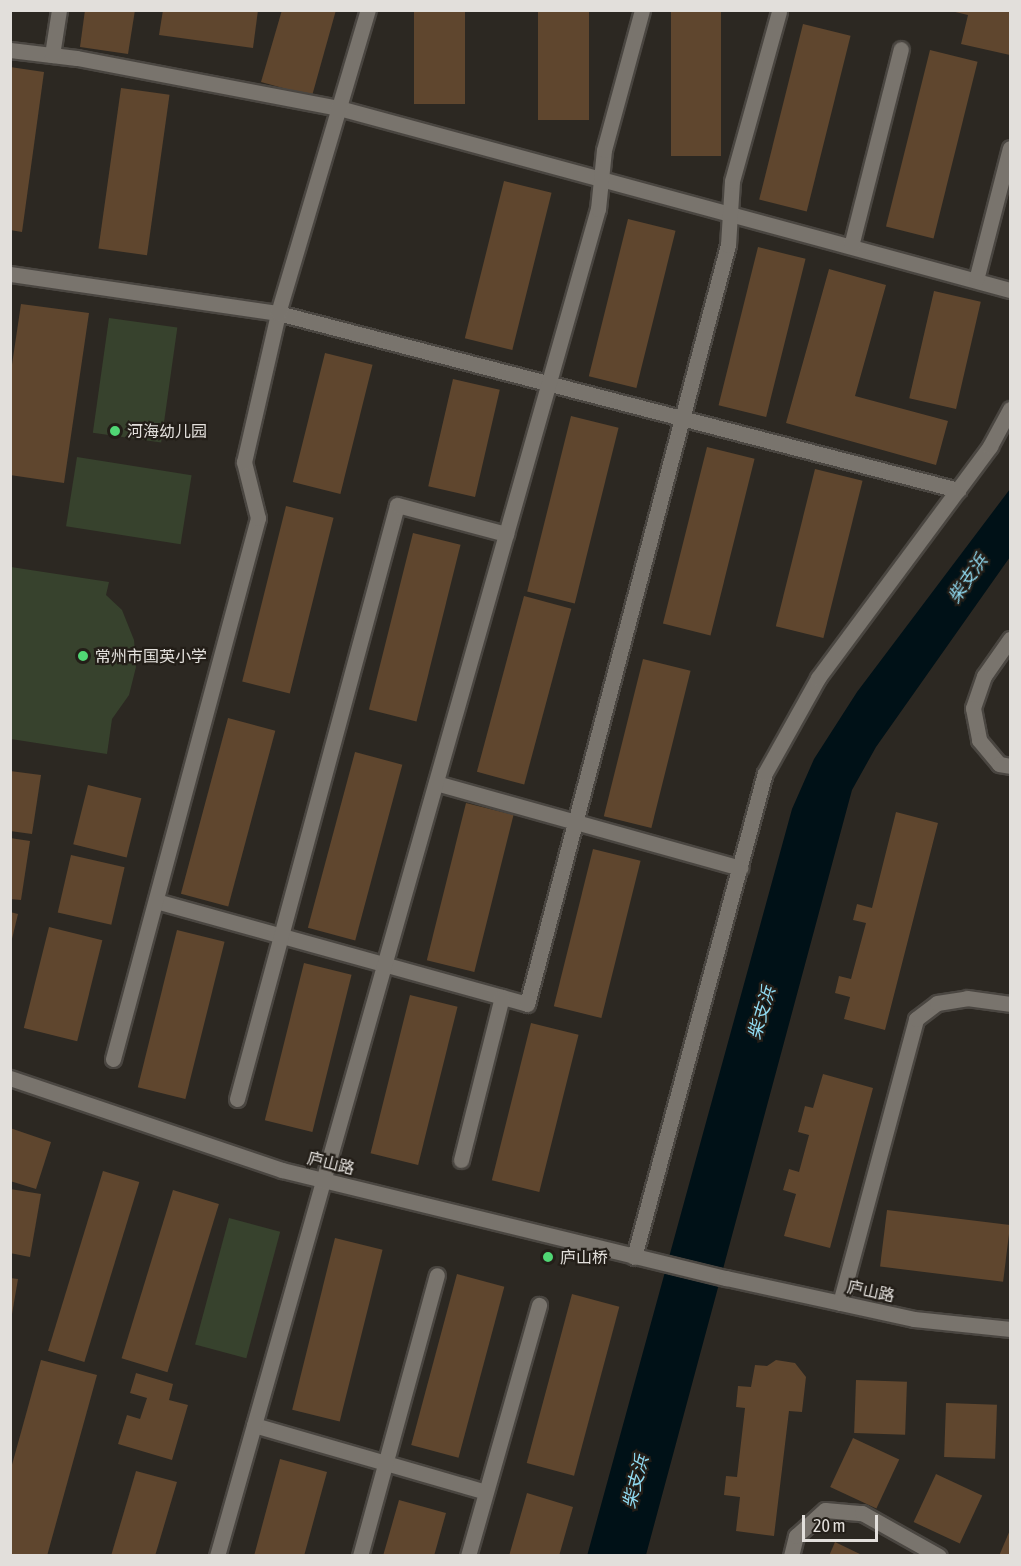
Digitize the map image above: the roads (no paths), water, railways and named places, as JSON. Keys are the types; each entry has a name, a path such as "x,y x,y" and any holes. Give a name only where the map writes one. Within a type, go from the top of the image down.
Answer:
{"street":[{"path":"52,55 59,10"},
{"path":"113,1059 258,518 244,462 278,313 368,10"},
{"path":"217,1556 598,209 604,150 642,10"},
{"path":"156,901 527,1004 728,245 732,181 779,11"},
{"path":"851,246 901,49"},
{"path":"10,50 52,55 339,108 601,177 1011,290"},
{"path":"976,280 1011,148"},
{"path":"10,274 278,313 957,490"},
{"path":"641,1259 765,773 818,678 957,490 1011,409"},
{"path":"237,1099 397,505 506,534"},
{"path":"1011,639 984,676 973,708 979,740 999,764 1011,766"},
{"path":"436,783 740,868"},
{"path":"460,1160 502,997"},
{"path":"840,1303 916,1019 937,1003 967,998 1011,1004"},
{"name":"庐山路","path":"10,1078 282,1170 641,1259 840,1303 914,1318 1011,1329"},
{"path":"360,1556 437,1275"},
{"path":"468,1556 540,1305"},
{"path":"254,1425 486,1492"},
{"path":"791,1556 796,1536 825,1510 862,1513 939,1556"}],"water":[{"name":"柴支浜","path":"1010,489 1010,557 876,747 852,790 646,1555 587,1556 792,809 814,759 857,692"}],"place":[{"name":"河海幼儿园","path":"115,431"},
{"name":"常州市国英小学","path":"83,656"},
{"name":"庐山桥","path":"548,1257"}]}
